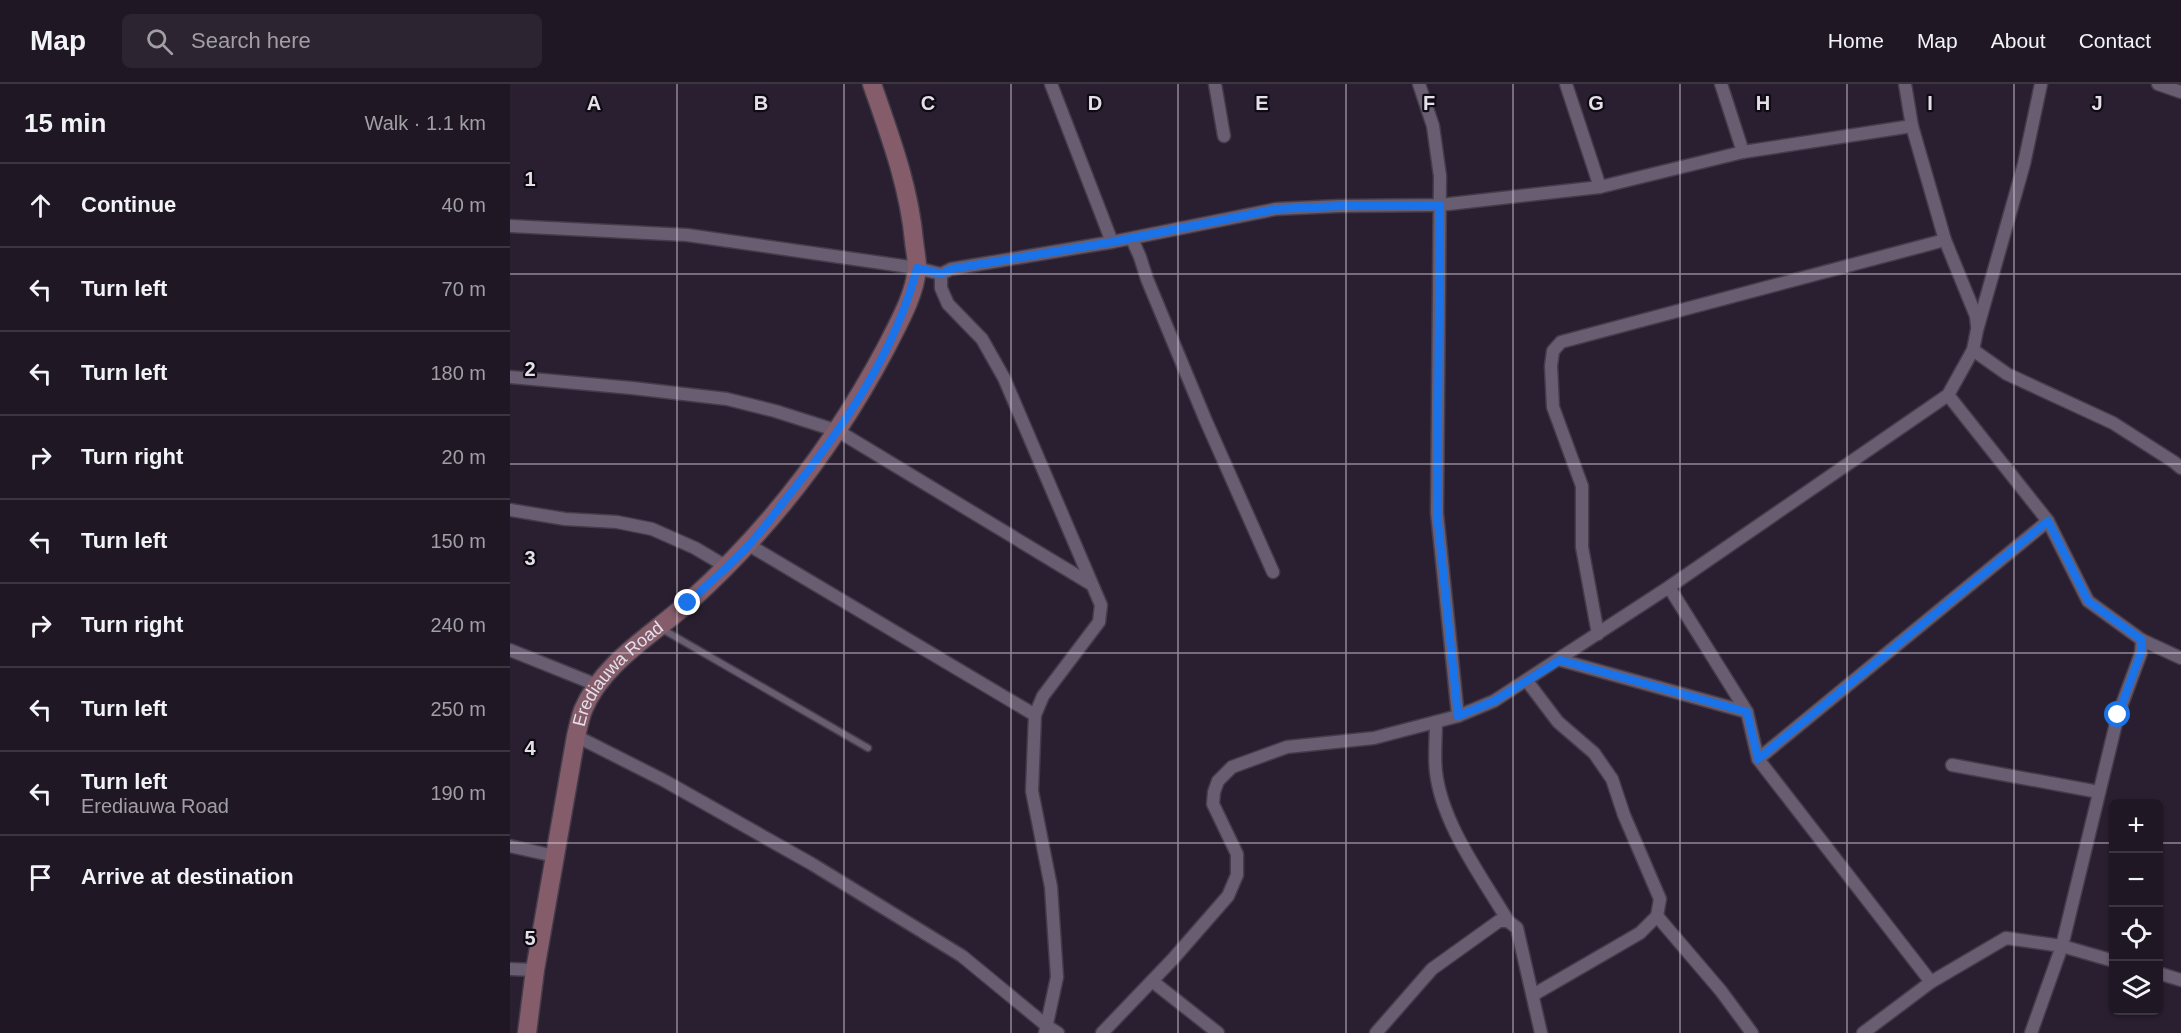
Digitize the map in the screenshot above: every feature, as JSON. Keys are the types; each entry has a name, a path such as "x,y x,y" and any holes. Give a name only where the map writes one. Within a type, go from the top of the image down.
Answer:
{"street":[{"name":"Erediauwa Road","path":"527,1033 535,970 576,736 584,709 597,685 627,653 727,567 749,545 796,487 838,431 870,378 899,323 910,295 917,268 905,182 872,84"},
{"path":"1051,84 1112,242"},
{"path":"1215,84 1224,136"},
{"path":"1419,84 1433,126 1440,176 1437,513 1458,716"},
{"path":"1566,84 1600,187"},
{"path":"1721,84 1743,152"},
{"path":"1905,84 1912,126 1945,240 1976,316 1977,330"},
{"path":"1102,1033 1228,896 1236,875 1237,854 1213,804 1218,781 1232,767 1287,747 1374,738 1458,716 1494,701 1669,587 1948,395 1973,350 2024,164 2041,84"},
{"path":"2158,84 2181,92"},
{"path":"510,226 687,235 917,268 941,274 951,269 1132,239 1276,209 1440,205 1600,187 1743,152 1912,126"},
{"path":"1132,239 1202,410 1273,572"},
{"path":"1598,634 1582,547 1582,486 1553,407 1551,366 1553,351 1561,342 1945,240"},
{"path":"941,274 941,288 948,304 982,339 1004,378 1101,605 1099,622 1043,696 1035,715 1032,791 1051,887 1057,977 1046,1030"},
{"path":"1973,350 2007,374 2113,423 2179,462"},
{"path":"510,377 727,399 838,431 1091,584"},
{"path":"1948,395 2048,521 2088,601 2142,640 2181,658"},
{"path":"510,510 565,519 617,522 652,529 695,548 727,567"},
{"path":"1758,759 2048,521"},
{"path":"749,545 1035,715"},
{"path":"1669,587 1747,712 1758,759 1931,982"},
{"path":"2031,1033 2062,946 2118,715 2141,652 2142,640"},
{"path":"510,650 597,685"},
{"path":"1560,660 1747,712"},
{"path":"1527,681 1558,722 1594,753 1612,779 1624,815 1660,899 1657,916 1640,933 1533,995"},
{"path":"1436,722 1436,773 1444,804 1454,830 1508,921 1517,928 1541,1033"},
{"path":"576,736 665,781 812,864 962,956 1046,1030 1058,1033"},
{"path":"1952,765 2099,792"},
{"path":"510,846 555,856"},
{"path":"1657,916 1721,991 1752,1033"},
{"path":"1376,1033 1432,969 1499,921 1508,921"},
{"path":"1863,1033 1931,982 2006,938 2062,946 2109,960"},
{"path":"510,969 535,970"},
{"path":"2163,975 2181,980"},
{"path":"1152,981 1218,1033"}],"lane":[{"path":"659,627 868,748"}],"route":[{"path":"688,603 749,545 838,431 899,323 917,268 941,274 951,269 1067,251 1276,209 1440,205 1437,513 1458,716 1494,701 1560,660 1747,712 1758,759 2048,521 2088,601 2142,640 2141,652 2118,715"}]}
